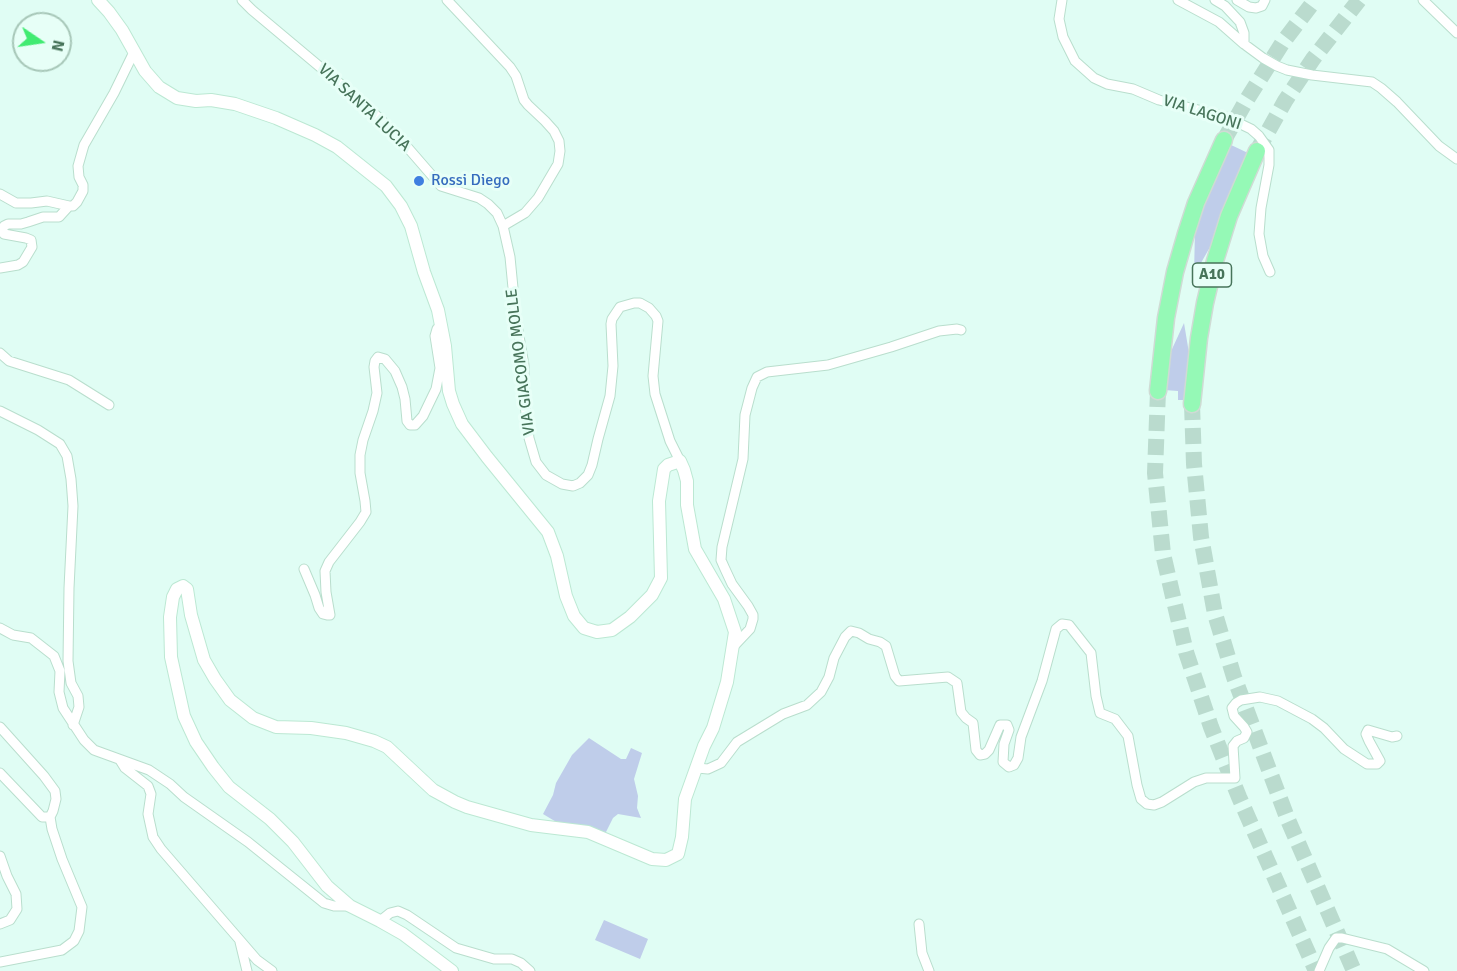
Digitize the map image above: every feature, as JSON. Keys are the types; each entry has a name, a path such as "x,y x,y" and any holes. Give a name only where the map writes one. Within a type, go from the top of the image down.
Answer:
{"highway":[{"name":"A10","path":"1158,391 1166,318 1175,272 1197,203 1224,140"},
{"name":"A10","path":"1192,404 1199,338 1215,261 1229,216 1257,152"}],"main road":[{"path":"98,0 122,30 145,71 159,87 177,98 235,104 315,135 337,147 382,182 401,206 411,226 438,310 449,391 453,404 462,424 548,532 557,556 566,596 574,616 584,628 597,632 612,630 630,617 651,595 661,578 659,501 664,469 680,461 684,470 687,481 687,505 695,549 724,599 735,632 727,682 713,728 704,746 686,799 678,854 666,860 652,859 588,832 531,825 467,807 433,790 387,747 374,741 346,732 276,727 253,718 230,700 204,660 191,615 187,590 183,586 177,589 173,597 170,617 171,657 183,716 213,767 229,787 270,819 293,842 327,886 350,906 403,934 452,971"}],"street":[{"name":"VIA SANTA LUCIA","path":"242,0 395,132 436,182 447,189 483,200 496,213 503,226"},
{"path":"447,0 510,67 516,76 524,100 554,131 560,146 558,164 538,198 525,213 503,226"},
{"name":"VIA LAGONI","path":"1062,0 1059,19 1063,37 1075,61 1094,78 1159,100 1226,117 1251,129 1259,136 1269,150 1259,234 1263,256 1270,272"},
{"path":"1178,0 1219,22 1263,58 1287,70 1372,82 1397,102 1439,146 1457,159"},
{"path":"1215,0 1225,6 1240,22 1245,33 1244,44"},
{"path":"1238,0 1249,7 1256,8 1262,6 1265,0"},
{"path":"1423,0 1457,33"},
{"path":"0,194 16,203 47,201 73,206 77,202 83,191 78,166 84,145 134,52"},
{"path":"0,268 23,262 32,247 31,240 4,234 4,226 21,224 43,217 59,217 69,206"},
{"name":"VIA GIACOMO MOLLE","path":"503,226 510,257 524,365 524,397 528,429 534,455 540,468 553,480 567,485 580,483 588,475 610,396 613,366 612,319 620,307 634,303 640,303 649,308 658,321 653,376 655,394 670,441 680,461"},
{"path":"304,569 319,608 323,614 330,615 325,571 329,562 366,512 360,473 360,455 377,393 375,361 378,357 385,359 395,371 405,399 407,421 410,425 415,425 423,416 436,389 440,368 435,336 437,330 442,328"},
{"path":"734,647 750,628 753,615 732,584 721,560 722,547 743,459 745,415 757,378 767,372 828,365 939,332 961,330"},
{"path":"0,353 9,361 69,380 109,405"},
{"path":"0,411 60,444 67,456 73,506 68,661 71,683 78,696 80,707 73,725"},
{"path":"697,768 708,770 721,763 737,742 783,714 807,705 821,692 829,677 834,658 845,636 851,631 886,646 895,676 899,681 948,677 957,683 961,712 973,723 976,750 980,755 989,750 1000,725 1007,725 1009,730 1004,762 1009,767 1014,765 1018,758 1020,737 1042,681 1056,629 1062,624 1069,625 1091,653 1100,714 1115,719 1128,735 1141,800 1147,804 1154,805 1162,802 1194,782 1206,778 1235,778 1233,746 1244,738 1247,732 1234,716 1232,708 1242,700 1260,697 1278,701 1311,718 1344,749 1369,765 1380,761 1369,741 1367,731 1371,729 1392,737 1397,736"},
{"path":"0,628 14,635 31,638 54,656 60,671 59,692 63,708 73,725 94,750 149,770 248,842 324,903 334,906 350,906"},
{"path":"0,727 55,791 56,799 50,817 52,829 82,907 79,931 74,941 62,951 0,962"},
{"path":"119,759 125,768 148,786 151,794 148,814 153,837 161,849 257,960 272,971"},
{"path":"0,773 42,817 50,817"},
{"path":"0,856 16,894 17,909 10,920 0,924"},
{"path":"380,921 390,913 398,911 456,948 494,958 512,959 530,971"},
{"path":"919,924 922,953 929,971"},
{"path":"1319,971 1329,948 1336,938 1342,938 1386,949 1424,971"},
{"path":"239,939 248,971"}],"shaded area":[{"path":"1229,144 1248,153 1217,235 1194,275 1195,230"},
{"path":"1184,323 1190,359 1186,400 1178,400 1178,391 1164,390 1167,360"},
{"path":"589,738 621,759 626,759 631,748 642,753 634,779 638,796 637,808 641,818 618,814 613,818 605,834 558,823 543,814 553,795 556,783 572,755"},
{"path":"604,920 648,939 640,959 595,940"}],"tunnel":[{"path":"1224,140 1283,42 1315,0"},
{"path":"1257,151 1285,101 1313,59 1359,0"},
{"path":"1158,391 1155,473 1163,554 1186,652 1211,727 1239,797 1316,971"},
{"path":"1192,404 1194,464 1201,537 1215,614 1234,677 1288,820 1354,971"}],"place":[{"name":"Rossi Diego","path":"419,181"}]}
